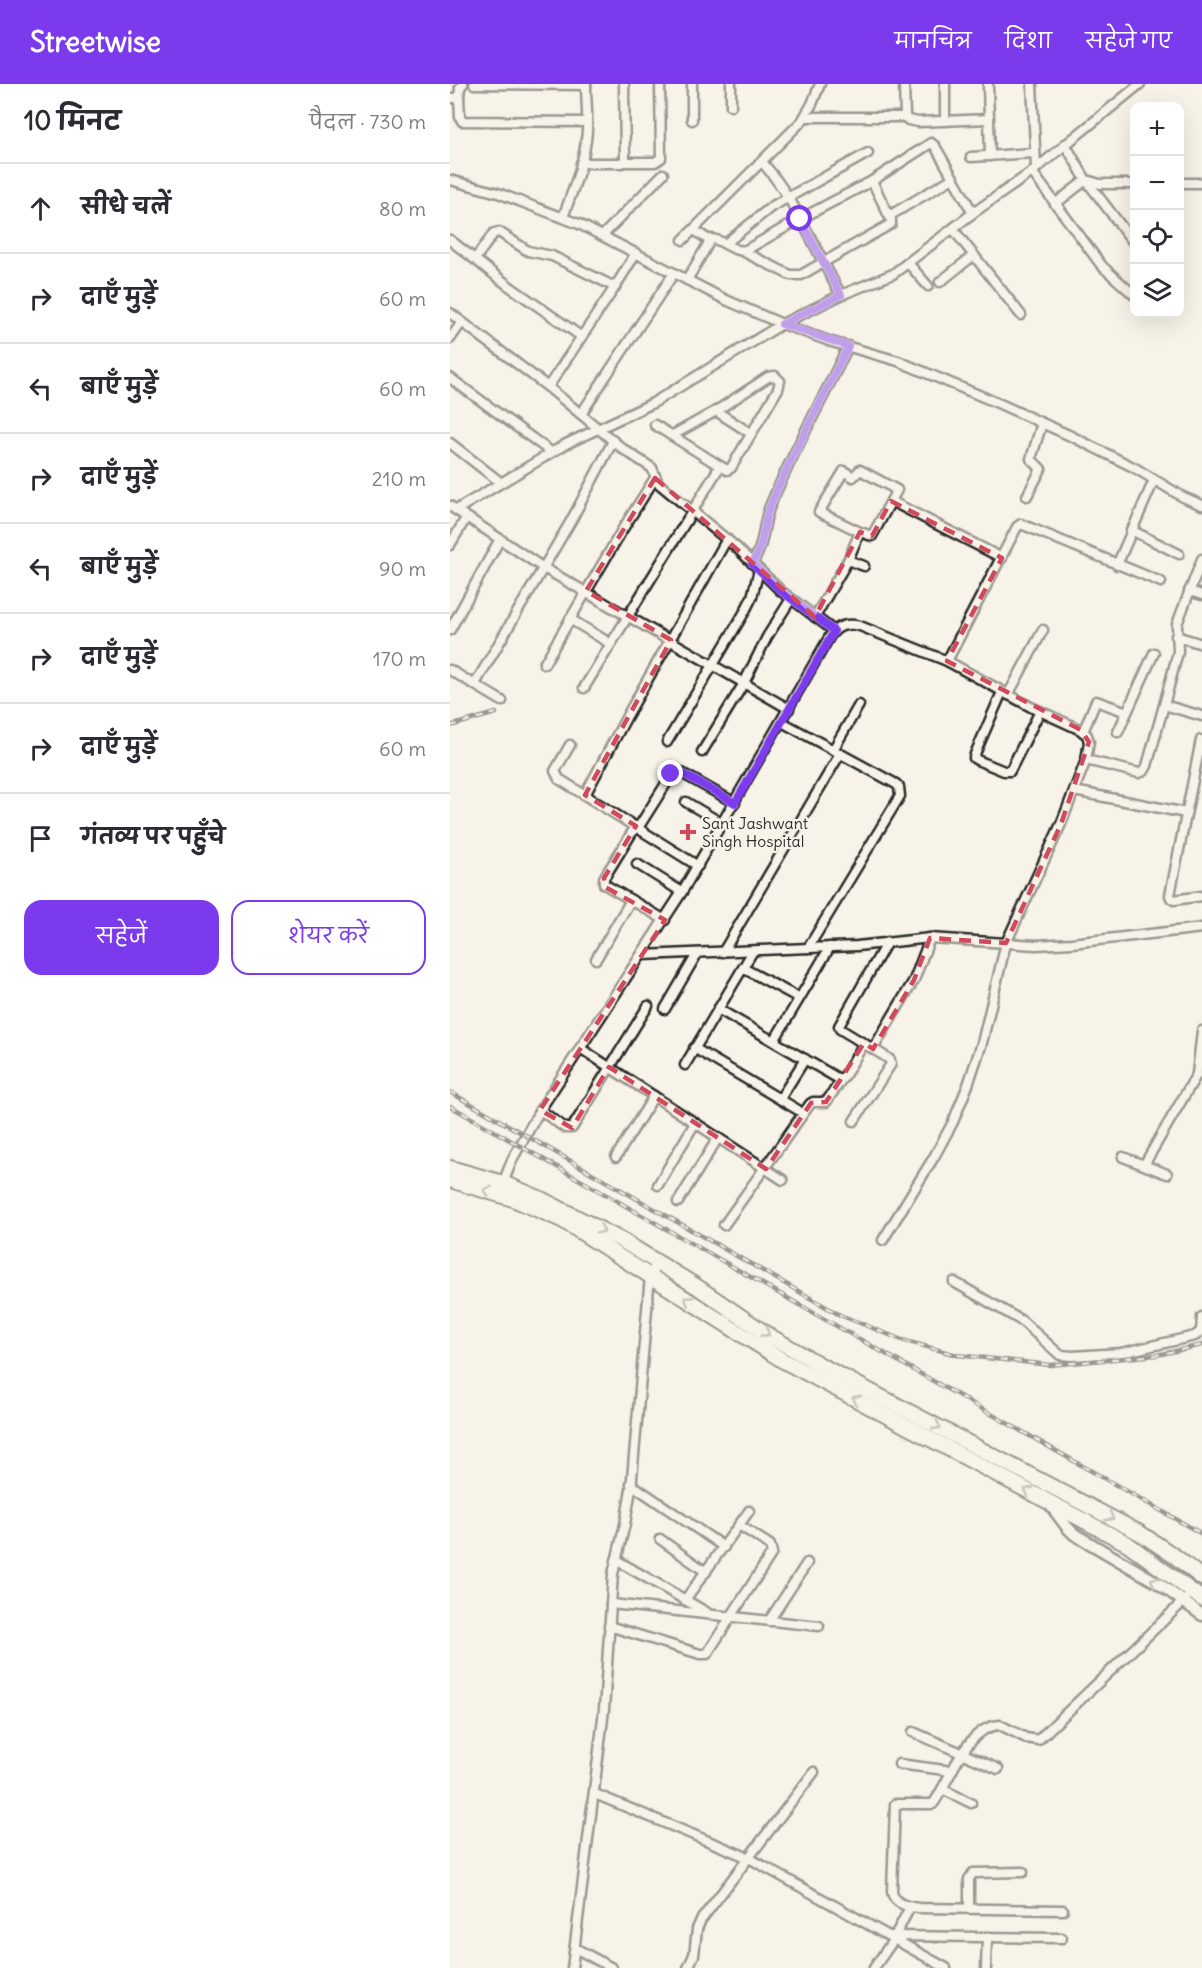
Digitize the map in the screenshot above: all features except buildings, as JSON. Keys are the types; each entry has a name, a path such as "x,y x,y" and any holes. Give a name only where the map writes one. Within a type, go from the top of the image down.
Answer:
{"highway":[{"path":"450,1168 503,1183 539,1198 658,1261 768,1335 824,1367 1140,1533 1202,1578"},
{"path":"450,1180 513,1199 562,1220 782,1360 1128,1544 1193,1597"}],"street":[{"path":"463,84 454,98 462,121 587,122"},
{"path":"474,84 586,84 586,144 563,217"},
{"path":"624,84 626,158 624,162"},
{"path":"581,163 655,162 661,158 660,84"},
{"path":"692,84 692,120"},
{"path":"731,84 731,105"},
{"path":"683,240 805,117 820,84"},
{"path":"904,84 905,117"},
{"path":"945,84 945,121"},
{"path":"988,84 990,156"},
{"path":"1032,84 1034,170 1055,204 1102,266 1130,291"},
{"path":"789,709 542,567 453,508 551,452 653,403 782,324 841,295 893,274 1034,170 1140,84"},
{"path":"805,117 905,117 913,122 990,119"},
{"path":"742,251 872,181 931,143 935,146 973,213"},
{"path":"1065,144 1086,180 1130,238"},
{"path":"726,244 765,212 868,153"},
{"path":"971,157 1034,153"},
{"path":"762,162 777,178 789,197 841,295"},
{"path":"603,235 663,174"},
{"path":"889,216 953,178"},
{"path":"450,180 498,193 563,217 603,235 736,305 782,324 898,361 1042,423 1135,468 1183,497 1202,505"},
{"path":"1086,180 1100,184 1130,184"},
{"path":"1055,204 1086,180"},
{"path":"687,280 709,240 714,238 794,276 801,274 890,226 892,222 872,181"},
{"path":"1184,183 1202,183"},
{"path":"953,229 1021,315"},
{"path":"693,230 709,240"},
{"path":"475,259 494,233 499,232 528,251 552,256 615,287"},
{"path":"450,240 509,286 582,337"},
{"path":"548,387 636,253"},
{"path":"940,282 974,255"},
{"path":"908,263 928,286"},
{"path":"581,414 674,273"},
{"path":"450,313 652,468 658,483 727,539 791,598 834,631"},
{"path":"450,339 462,322"},
{"path":"752,563 759,553 765,519 781,480 848,346"},
{"path":"655,425 727,470 731,468 778,389 780,384 778,378 768,377 674,435"},
{"path":"450,378 551,452"},
{"path":"716,411 750,433"},
{"path":"1027,496 1041,469 1030,459 1042,423"},
{"path":"475,684 572,519 614,441"},
{"path":"450,442 500,482"},
{"path":"584,688 720,466"},
{"path":"860,470 897,490 872,536 861,532 819,512 844,471 852,477 860,470"},
{"path":"544,664 655,478"},
{"path":"1117,565 1154,480"},
{"path":"891,501 1002,558"},
{"path":"450,545 466,518"},
{"path":"947,661 1017,527 1021,524 1161,582"},
{"path":"1131,530 1179,554"},
{"path":"815,617 848,560 861,532"},
{"path":"450,630 500,539"},
{"path":"585,795 727,539"},
{"path":"1086,760 1132,773 1144,771 1147,766 1178,652 1177,624 1202,559"},
{"path":"848,560 864,566"},
{"path":"667,742 750,602 759,570"},
{"path":"1189,591 1202,595"},
{"path":"702,753 791,598"},
{"path":"570,619 611,644"},
{"path":"503,1183 513,1158 540,1110 665,920 834,631 844,625 860,626 947,661 1005,694 1083,732 1089,742 1086,760 1074,791 1006,943 982,1043 962,1102 934,1157 883,1240"},
{"path":"1040,711 1010,771 1004,771 976,760 975,753 1005,694 1043,630"},
{"path":"1176,636 1202,644"},
{"path":"1119,732 1154,653"},
{"path":"450,669 502,701"},
{"path":"1083,732 1096,701 1127,712"},
{"path":"723,952 836,752 859,705"},
{"path":"1164,705 1202,716"},
{"path":"782,722 899,787 900,796 808,948"},
{"path":"1201,740 1199,762 1186,813 1171,898 1179,900 1202,896"},
{"path":"570,745 556,768 555,773 559,779 698,866"},
{"path":"665,920 605,887 603,880 674,771 680,772 735,803"},
{"path":"1074,791 1186,813"},
{"path":"686,802 723,824"},
{"path":"637,864 682,892"},
{"path":"596,959 631,900"},
{"path":"643,955 830,947 930,938 963,938 1036,945 1202,928"},
{"path":"873,1049 914,980 930,938"},
{"path":"854,1121 891,1064 890,1060 840,1029 839,1026 887,942"},
{"path":"774,1041 830,947"},
{"path":"685,1065 753,951"},
{"path":"665,1009 697,954"},
{"path":"743,968 799,998"},
{"path":"540,1110 565,1128 572,1128 648,1006"},
{"path":"718,1009 842,1079"},
{"path":"1144,1165 1197,1074 1202,1031"},
{"path":"724,1225 810,1104 826,1102 864,1043"},
{"path":"580,1048 783,1180"},
{"path":"694,1048 798,1110"},
{"path":"780,1099 805,1059"},
{"path":"616,1157 654,1096"},
{"path":"658,1185 695,1123"},
{"path":"678,1202 718,1138"},
{"path":"1123,1157 1167,1174"},
{"path":"572,1968 595,1794 616,1560 625,1524 631,1484 650,1276 658,1261"},
{"path":"954,1282 1015,1316 1029,1326 1052,1349 1065,1356 1121,1353 1195,1336 1201,1332 1202,1317"},
{"path":"631,1484 724,1547"},
{"path":"685,1600 749,1511"},
{"path":"609,1626 703,1654 710,1651 772,1550 770,1545 739,1525"},
{"path":"660,1539 706,1572"},
{"path":"616,1560 711,1615"},
{"path":"769,1621 807,1563"},
{"path":"1063,1910 910,1907 896,1900 892,1895 895,1807 898,1803 930,1805 935,1802 963,1753 977,1734 986,1728 996,1725 1004,1726 1031,1740 1038,1740 1193,1597 1202,1615"},
{"path":"611,1604 819,1626"},
{"path":"913,1732 998,1768"},
{"path":"899,1764 952,1771"},
{"path":"688,1968 695,1951 698,1925 813,1773"},
{"path":"942,1790 971,1803"},
{"path":"595,1794 749,1858 946,1968"},
{"path":"969,1909 969,1879 973,1873 1023,1872"},
{"path":"874,1968 910,1907"},
{"path":"893,1937 1062,1938"},
{"path":"986,1968 987,1937"},
{"path":"575,1948 612,1968"}],"highlighted area":[{"path":"655,478 815,617 860,532 872,536 891,501 1002,558 947,661 1081,730 1089,742 1061,824 1006,943 930,938 914,980 873,1049 864,1043 826,1102 811,1103 766,1169 609,1067 572,1128 540,1110 665,920 605,887 604,878 636,826 585,795 671,640 586,591"}],"railway":[{"path":"450,726 496,713"},
{"path":"450,1092 840,1315 902,1340 957,1355 1050,1365 1157,1355 1202,1345"},
{"path":"450,1106 1202,1534"}],"place":[{"name":"Sant Jashwant Singh Hospital","path":"688,832"}],"route":[{"path":"671,774 674,771 680,772 735,803 834,631 781,591 752,563 759,553 765,519 781,480 848,346 782,324 841,295 800,219"}]}
